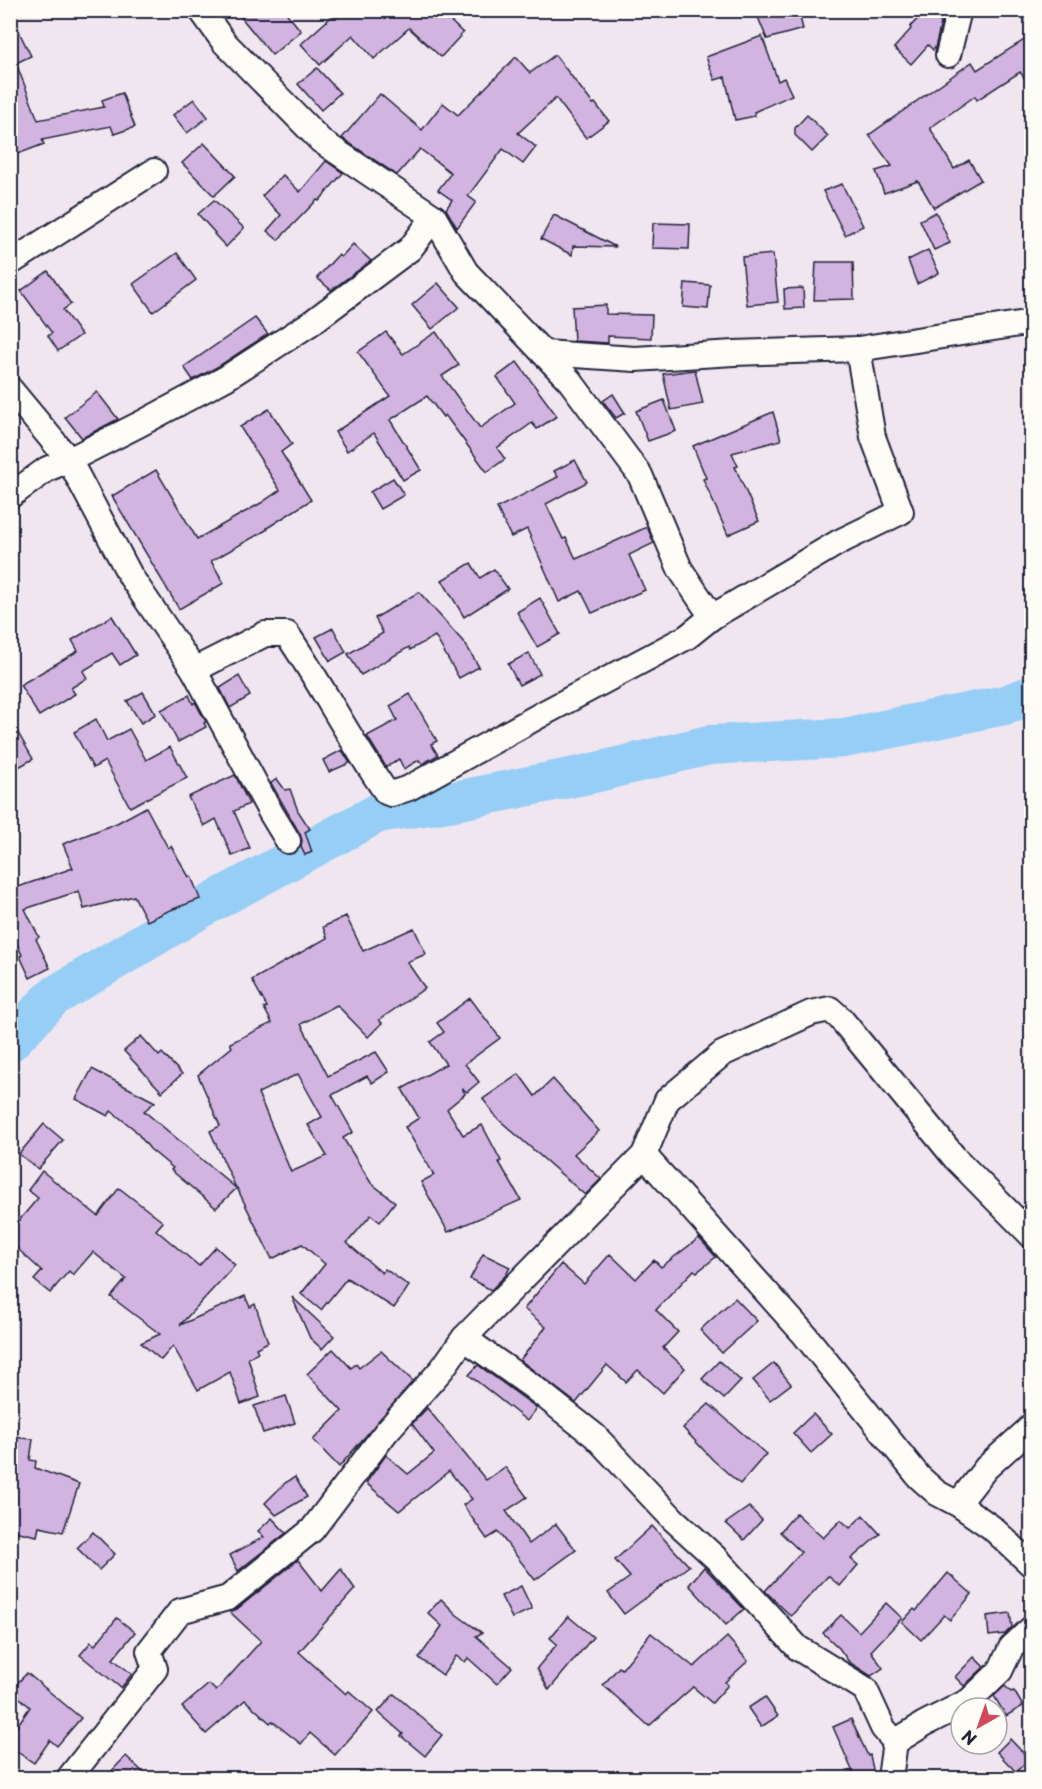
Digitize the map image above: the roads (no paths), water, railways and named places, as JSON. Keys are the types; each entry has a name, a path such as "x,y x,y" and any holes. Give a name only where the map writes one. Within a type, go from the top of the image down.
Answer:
{"street":[{"path":"201,10 224,42 321,141 434,217 466,272 570,381 640,475 680,569 712,617"},
{"path":"948,55 959,10"},
{"path":"10,263 154,171"},
{"path":"10,496 47,469 69,460 226,378 310,323 410,249 434,217"},
{"path":"544,353 635,359 858,349 1032,322"},
{"path":"194,670 265,634 287,634 310,667 361,756 386,792 392,794 409,788 687,637 712,617 839,543 901,512 873,437 858,349"},
{"path":"10,389 69,460 131,577 194,670 288,841"},
{"path":"69,1779 155,1669 149,1651 180,1611 228,1598 312,1530 386,1432 442,1369 464,1338 644,1155 667,1100 722,1054 811,1013 830,1009 842,1019 955,1158 1032,1236"},
{"path":"644,1155 804,1334 918,1477 937,1493 958,1504 991,1527 1032,1565"},
{"path":"464,1338 533,1387 595,1436 674,1519 719,1561 798,1648 865,1689 882,1728 895,1742"},
{"path":"958,1504 986,1468 1032,1425"},
{"path":"895,1742 969,1701 1000,1671 1011,1648 1032,1628"},
{"path":"890,1779 895,1742"}],"waterway":[{"path":"10,1042 53,997 203,907 378,813 455,801 589,774 709,745 844,738 1005,705 1032,695"}]}
